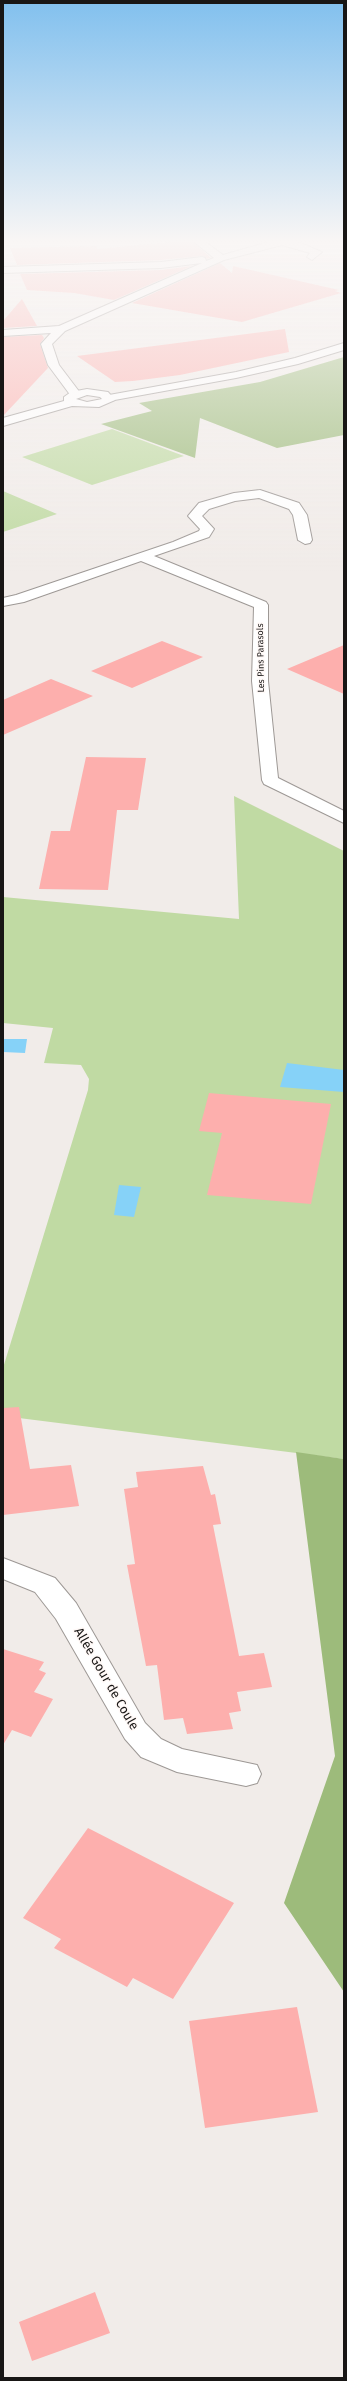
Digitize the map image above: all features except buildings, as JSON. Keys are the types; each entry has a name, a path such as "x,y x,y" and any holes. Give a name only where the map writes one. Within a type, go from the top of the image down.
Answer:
{"street":[{"path":"49,351 54,365 73,398"},
{"path":"3,422 73,398 94,405 107,402 109,398 236,375 327,351"},
{"path":"3,602 19,599 141,556 178,545 204,534 207,529 195,516 204,506 234,497 260,494 294,506 300,515 305,540"},
{"name":"Les Pins Parasols","path":"141,556 261,605 260,681 270,780 344,818"},
{"name":"Allée Gour de Coule","path":"3,1568 45,1585 66,1611 135,1731 151,1748 177,1760 246,1774"}],"green space":[{"path":"344,357 344,435 277,448 200,418 195,458 101,424 152,411 139,403 260,382"},
{"path":"112,429 184,456 92,485 22,457"},
{"path":"3,491 57,514 3,532"},
{"path":"234,796 344,851 344,1459 3,1416 3,1368 88,1090 89,1079 81,1065 44,1063 53,1028 3,1023 3,897 239,919"},
{"path":"296,1452 344,1459 344,1992 284,1903 335,1756"}],"water":[{"path":"3,1039 27,1039 25,1053 3,1052"},
{"path":"287,1063 344,1070 344,1092 280,1087"},
{"path":"119,1185 141,1187 134,1217 114,1215"}]}
